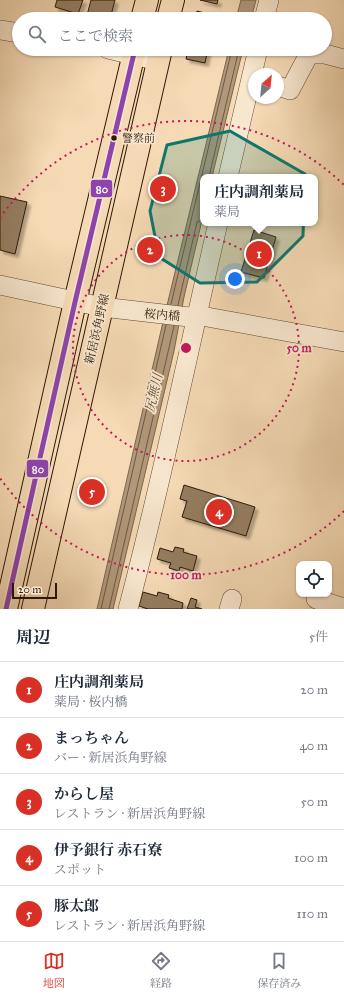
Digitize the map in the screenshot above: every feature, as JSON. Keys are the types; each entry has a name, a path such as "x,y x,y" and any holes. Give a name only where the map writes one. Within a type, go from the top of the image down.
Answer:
{"main road":[{"path":"143,12 146,0"},
{"path":"170,12 173,0"},
{"path":"6,609 75,302 134,56"},
{"name":"新居浜角野線","path":"33,609 160,56"}],"street":[{"path":"266,12 269,0"},
{"path":"0,30 12,32"},
{"path":"254,68 257,56"},
{"path":"284,88 290,90 308,56"},
{"path":"332,56 344,59"},
{"path":"229,174 248,95"},
{"path":"128,609 184,379 193,316 217,226"},
{"name":"桜内橋","path":"0,285 102,307 135,312 193,316 344,342"},
{"path":"316,599 344,608"}],"highlighted area":[{"path":"230,131 305,174 303,236 257,282 200,283 159,257 150,211 167,145"}],"water":[{"path":"241,0 256,0 253,12 238,12"},
{"name":"尻無川","path":"227,56 241,56 213,174 200,174 201,226 184,297 174,351 113,609 97,609 163,322"}],"building":[{"path":"57,0 83,0 79,12 71,12 55,7"},
{"path":"91,0 115,0 112,12 88,12"},
{"path":"200,0 218,0 217,4"},
{"path":"187,56 206,56 205,63 186,59"},
{"path":"0,196 27,202 15,254 0,250"},
{"path":"254,230 276,237 264,278 241,272"},
{"path":"184,485 255,507 246,536 182,517 187,501 180,499"},
{"path":"175,547 184,549 183,552 197,556 193,571 180,567 179,571 169,568 171,563 157,559 160,548 173,552"},
{"path":"143,592 157,596 158,592 169,595 168,598 183,603 182,609 148,609 139,606"},
{"path":"191,598 197,600 195,607 202,609 187,609"}],"transit line":[{"name":"80","path":"6,609 75,302 133,56"}],"place":[{"name":"警察前","path":"114,138"},
{"name":"からし屋","path":"163,189"},
{"name":"まっちゃん","path":"150,250"},
{"name":"庄内調剤薬局","path":"259,254"},
{"name":"豚太郎","path":"92,492"},
{"name":"伊予銀行 赤石寮","path":"219,512"}]}
